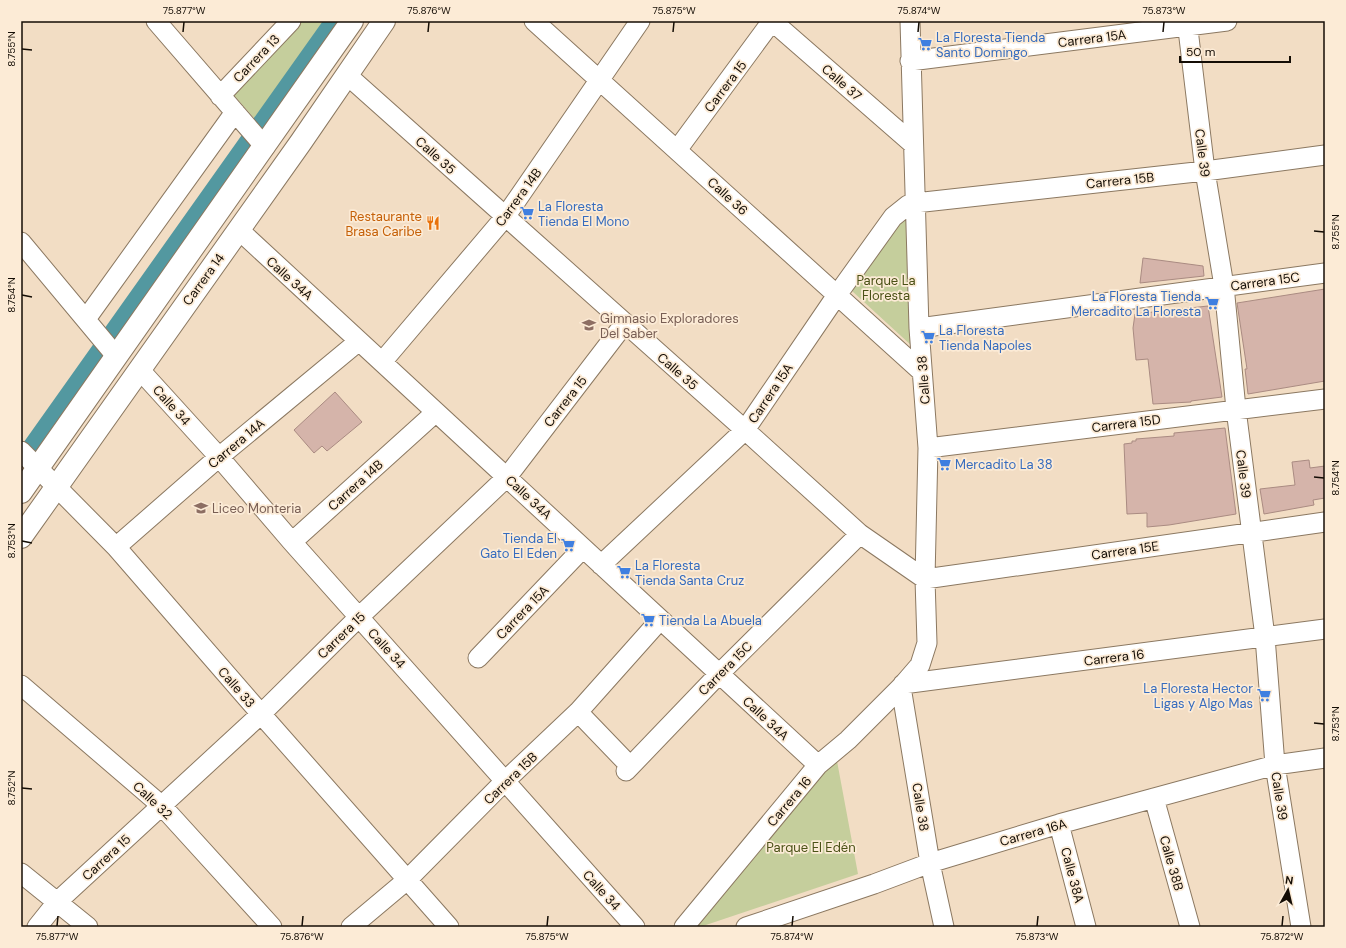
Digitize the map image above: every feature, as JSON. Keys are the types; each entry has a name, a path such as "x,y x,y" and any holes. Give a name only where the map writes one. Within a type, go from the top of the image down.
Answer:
{"main road":[{"name":"Carrera 14","path":"21,492 29,459 112,351 261,142 352,21"},
{"name":"Carrera 14","path":"21,537 239,230 384,21"}],"street":[{"path":"156,21 261,142"},
{"name":"Carrera 13","path":"220,96 291,21"},
{"name":"Calle 36","path":"534,21 922,372"},
{"name":"Carrera 14B","path":"382,362 505,217 640,21"},
{"name":"Calle 37","path":"772,21 913,144"},
{"name":"Carrera 15","path":"677,150 772,21"},
{"name":"Calle 38","path":"910,21 919,328 928,448 925,579 927,643 920,665"},
{"name":"Carrera 15A","path":"910,61 1187,24 1227,21"},
{"name":"Calle 39","path":"1187,24 1205,171 1224,286 1236,409 1265,637 1275,765 1301,924"},
{"name":"Calle 35","path":"347,75 860,534 925,579"},
{"path":"89,324 239,117"},
{"name":"Carrera 15B","path":"915,204 1205,171 1325,155"},
{"name":"Carrera 15A","path":"601,565 745,430 837,295 894,217 900,210 908,205 915,204"},
{"name":"Calle 34A","path":"239,230 818,765"},
{"path":"23,251 112,351"},
{"name":"Carrera 15C","path":"919,328 1325,273"},
{"name":"Carrera 15","path":"37,927 57,902 260,714 359,617 507,477 625,324"},
{"name":"Carrera 14A","path":"116,547 219,457 359,341"},
{"name":"Calle 34","path":"139,369 219,457 292,542 635,927"},
{"name":"Carrera 15D","path":"928,448 1325,398"},
{"name":"Carrera 14B","path":"292,542 436,412"},
{"name":"Calle 33","path":"29,459 116,547 260,714 449,927"},
{"name":"Carrera 15E","path":"925,579 1325,522"},
{"name":"Carrera 15C","path":"578,712 628,768 718,674 860,534"},
{"name":"Carrera 15A","path":"478,658 582,548"},
{"name":"Carrera 15B","path":"351,927 407,880 505,781 578,712 660,620"},
{"name":"Carrera 16","path":"902,686 1325,629"},
{"name":"Carrera 16","path":"684,927 818,765 848,740 902,686 920,665"},
{"name":"Calle 32","path":"21,685 162,806 272,927"},
{"name":"Calle 38","path":"902,686 930,863 944,927"},
{"name":"Carrera 16A","path":"746,927 874,884 930,863 1059,824 1275,765 1325,758"},
{"name":"Calle 38B","path":"1154,798 1190,927"},
{"name":"Calle 38A","path":"1059,824 1086,927"},
{"path":"21,873 88,927"}],"green space":[{"path":"278,21 339,21 263,128 223,83"},
{"name":"Parque La Floresta","path":"908,211 913,347 852,291"},
{"name":"Parque El Edén","path":"837,761 858,874 700,927 693,927 814,781"}],"building":[{"path":"1143,258 1203,266 1204,276 1140,283"},
{"path":"1325,289 1325,381 1248,394 1245,369 1247,369 1237,303"},
{"path":"1208,306 1222,397 1191,402 1153,404 1148,359 1136,360 1133,328 1135,314"},
{"path":"335,392 362,422 327,451 322,446 314,453 294,430"},
{"path":"1225,428 1236,514 1169,525 1147,527 1147,513 1127,514 1124,444 1132,443 1132,441 1136,441 1136,439 1174,436 1174,433"},
{"path":"1309,460 1310,468 1325,466 1325,498 1313,500 1314,505 1264,514 1260,489 1295,485 1292,462"}],"waterway":[{"path":"21,459 332,21"}],"place":[{"name":"La Floresta Tienda Santo Domingo","path":"925,44"},
{"name":"La Floresta Tienda El Mono","path":"527,213"},
{"name":"Restaurante Brasa Caribe","path":"433,223"},
{"name":"La Floresta Tienda Mercadito La Floresta","path":"1212,303"},
{"name":"Gimnasio Exploradores Del Saber","path":"589,325"},
{"name":"La Floresta Tienda Napoles","path":"928,337"},
{"name":"Mercadito La 38","path":"944,464"},
{"name":"Liceo Monteria","path":"201,508"},
{"name":"Tienda El Gato El Eden","path":"568,545"},
{"name":"La Floresta Tienda Santa Cruz","path":"624,572"},
{"name":"Tienda La Abuela","path":"648,620"},
{"name":"La Floresta Hector Ligas y Algo Mas","path":"1264,695"}]}
